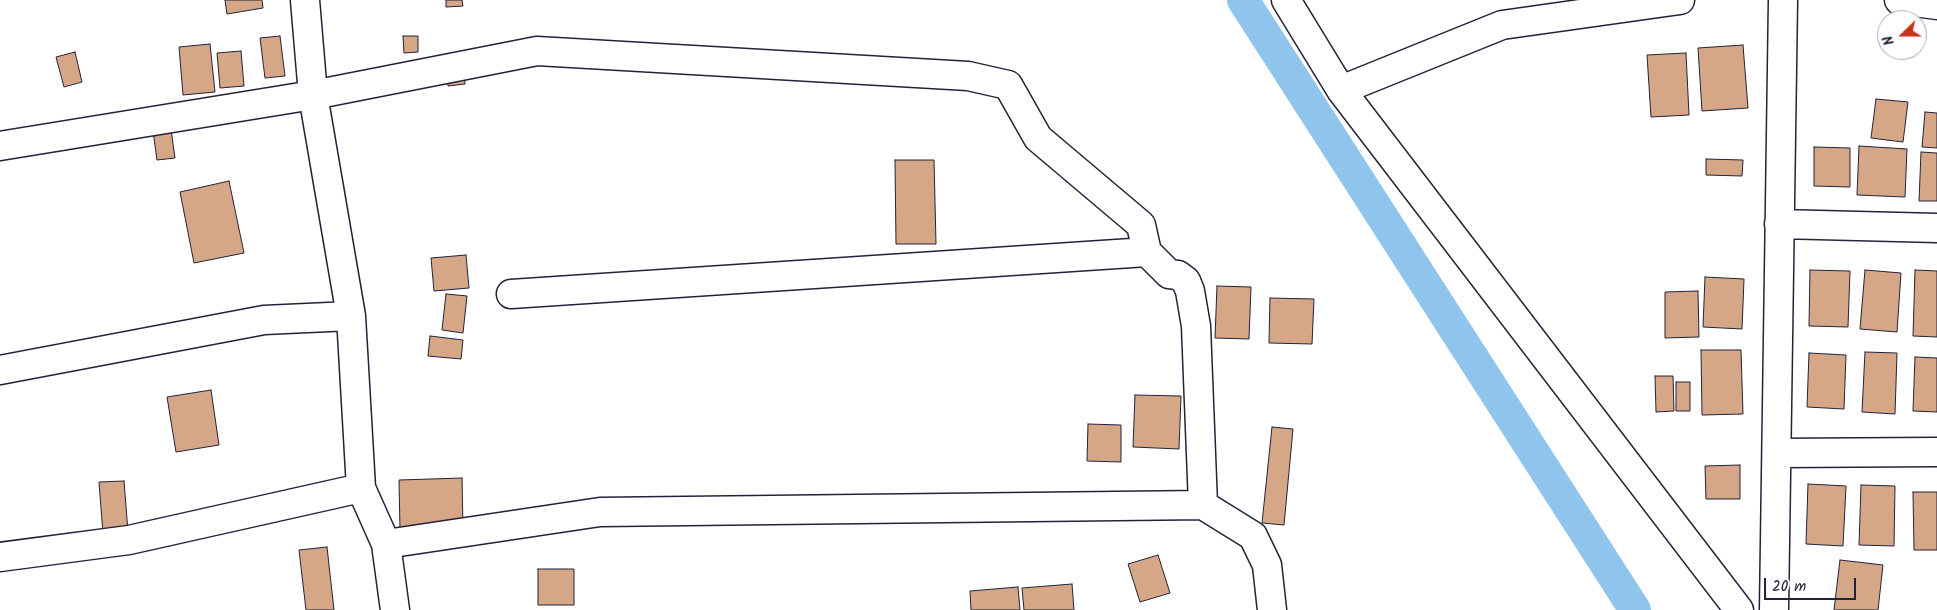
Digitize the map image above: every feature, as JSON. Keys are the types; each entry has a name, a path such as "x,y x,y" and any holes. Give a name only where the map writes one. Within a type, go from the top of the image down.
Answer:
{"street":[{"path":"305,0 313,95 351,316 361,488 386,544 395,610"},
{"path":"1286,0 1341,90 1739,610"},
{"path":"1341,90 1502,25 1680,0"},
{"path":"1774,610 1783,0"},
{"path":"1899,0 1937,5"},
{"path":"0,146 313,95 536,51 968,76 1008,85 1038,138 1141,225 1147,252 1169,274 1178,275 1186,281 1190,290 1196,326 1203,505"},
{"path":"1779,224 1937,228"},
{"path":"511,294 1147,252"},
{"path":"0,370 264,320 351,316"},
{"path":"1777,453 1937,452"},
{"path":"0,557 129,540 361,488"},
{"path":"386,544 600,512 1203,505 1252,536 1267,565 1272,610"}],"building":[{"path":"225,0 262,0 263,8 227,14"},
{"path":"446,0 462,0 463,6 446,7"},
{"path":"280,36 285,76 265,78 260,38"},
{"path":"403,36 418,36 418,52 404,53"},
{"path":"210,44 215,92 183,95 179,47"},
{"path":"1743,45 1748,108 1702,111 1698,48"},
{"path":"241,51 244,86 220,88 217,53"},
{"path":"75,52 82,82 64,87 56,57"},
{"path":"1686,53 1689,115 1651,117 1647,55"},
{"path":"463,65 465,84 448,86 447,67"},
{"path":"1876,99 1908,102 1903,142 1871,138"},
{"path":"1925,112 1937,113 1937,148 1922,147"},
{"path":"171,129 175,158 157,160 153,131"},
{"path":"1859,146 1907,149 1905,197 1857,195"},
{"path":"1814,147 1850,148 1850,187 1814,186"},
{"path":"1921,152 1937,153 1937,201 1919,201"},
{"path":"1706,159 1743,160 1742,176 1706,175"},
{"path":"895,160 934,160 936,244 896,244"},
{"path":"229,181 244,253 194,263 180,192"},
{"path":"466,255 469,288 434,291 431,258"},
{"path":"1810,270 1850,271 1848,327 1809,326"},
{"path":"1865,270 1901,273 1897,332 1860,329"},
{"path":"1915,270 1937,271 1937,337 1913,336"},
{"path":"1705,277 1744,279 1742,329 1703,327"},
{"path":"1217,286 1251,287 1249,339 1215,338"},
{"path":"1698,291 1699,337 1665,338 1665,292"},
{"path":"446,294 467,296 463,333 442,330"},
{"path":"1270,298 1314,299 1312,344 1269,343"},
{"path":"430,336 463,340 461,359 428,356"},
{"path":"1701,350 1741,350 1743,414 1702,415"},
{"path":"1865,352 1897,353 1895,414 1862,412"},
{"path":"1809,353 1846,355 1844,409 1807,407"},
{"path":"1915,357 1937,358 1937,412 1913,411"},
{"path":"1655,376 1673,376 1674,411 1656,412"},
{"path":"1676,382 1690,382 1690,411 1676,411"},
{"path":"211,390 219,445 176,452 167,397"},
{"path":"1135,395 1181,396 1179,449 1133,447"},
{"path":"1088,424 1121,425 1121,462 1087,461"},
{"path":"1272,427 1293,429 1284,525 1262,523"},
{"path":"1740,465 1740,499 1706,499 1705,466"},
{"path":"462,478 463,528 400,530 399,480"},
{"path":"124,481 128,532 103,534 99,482"},
{"path":"1808,484 1846,486 1843,546 1806,544"},
{"path":"1861,485 1895,486 1894,546 1859,545"},
{"path":"1913,492 1937,492 1937,550 1914,550"},
{"path":"327,547 334,610 306,610 299,550"},
{"path":"1158,555 1170,593 1140,602 1128,564"},
{"path":"1840,560 1883,565 1878,610 1834,610"},
{"path":"538,569 574,569 574,605 538,605"},
{"path":"1072,584 1074,610 1024,610 1022,588"},
{"path":"1018,587 1020,610 971,610 970,591"}],"waterway":[{"path":"1243,0 1635,610"}]}
